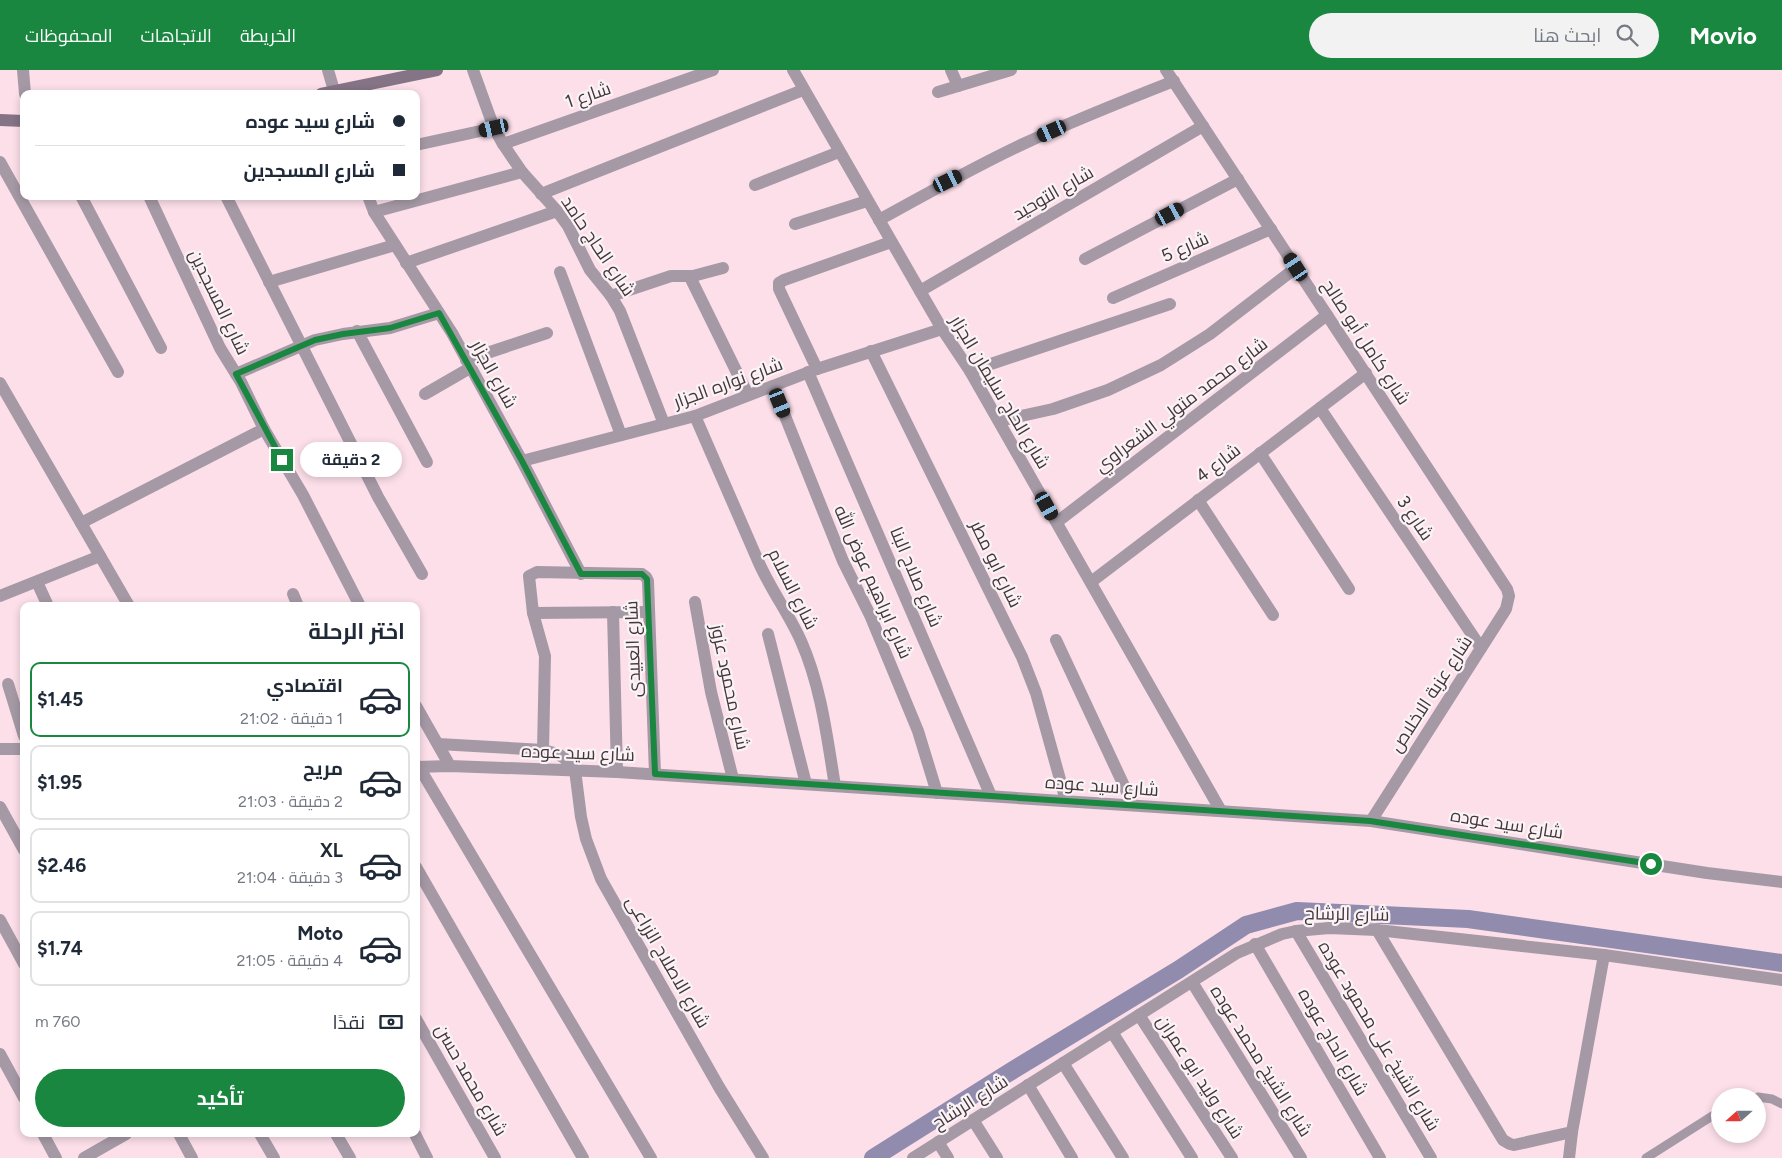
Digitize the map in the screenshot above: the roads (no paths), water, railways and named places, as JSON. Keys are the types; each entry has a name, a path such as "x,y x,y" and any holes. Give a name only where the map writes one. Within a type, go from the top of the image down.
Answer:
{"street":[{"path":"23,70 25,90"},
{"path":"328,70 330,90"},
{"path":"344,90 437,70"},
{"name":"شارع الحاج حامد","path":"473,70 494,128 503,144 522,172 557,211 577,242 590,270 611,296 624,319 664,424"},
{"name":"شارع 1","path":"503,144 713,70"},
{"name":"شارع الحاج سليمان الجزار","path":"793,70 942,329 970,370 1221,811"},
{"path":"951,70 958,86"},
{"path":"938,92 1011,70"},
{"path":"878,220 948,181 1170,76"},
{"name":"شارع كامل أبو صالح","path":"1170,76 1504,583"},
{"path":"541,194 803,90"},
{"path":"0,120 20,120"},
{"name":"شارع التوحيد","path":"920,291 1203,126"},
{"path":"420,144 494,128"},
{"path":"755,184 839,152"},
{"path":"0,162 20,198"},
{"path":"420,200 522,172"},
{"path":"1085,260 1238,178"},
{"path":"21,200 118,372"},
{"path":"83,200 161,348"},
{"name":"شارع المسجدين","path":"152,200 215,338 264,429 303,495 358,602"},
{"path":"228,200 378,497 422,574"},
{"name":"شارع الجزار","path":"370,200 374,212 439,313 468,364 522,461 581,574"},
{"path":"374,212 418,200"},
{"path":"795,224 867,201"},
{"path":"406,263 557,211"},
{"name":"شارع 5","path":"1113,298 1271,229"},
{"name":"شارع صلاح البنا","path":"891,242 784,280 779,283 779,289 991,796"},
{"path":"269,282 395,245"},
{"path":"999,421 1053,409 1108,390 1160,365 1210,334 1296,267"},
{"path":"611,296 671,276 690,277 723,268"},
{"path":"560,272 621,435"},
{"path":"690,277 748,396"},
{"path":"970,370 1170,304"},
{"path":"236,374 301,345 329,336 390,328 439,313"},
{"name":"شارع محمد متولي الشعراوي","path":"1057,522 1328,315"},
{"name":"شارع نواره الجزار","path":"522,461 695,416 813,371 942,329"},
{"path":"357,331 427,462"},
{"path":"425,394 468,364 547,333"},
{"name":"شارع ابو مطر","path":"871,351 1022,657 1036,693 1066,801"},
{"name":"شارع 4","path":"1091,582 1366,373"},
{"path":"0,383 127,602"},
{"name":"شارع ابراهيم عوض الله","path":"773,386 843,560 870,615 918,731 938,793"},
{"name":"شارع 3","path":"1320,408 1481,648"},
{"name":"شارع السلام","path":"695,416 768,583 791,621 809,664 822,709 835,786"},
{"path":"81,523 264,429"},
{"path":"1260,453 1349,590"},
{"path":"1198,500 1273,615"},
{"path":"0,596 100,556"},
{"name":"شارع العبيدى","path":"543,750 545,656 533,612 529,579 531,574 537,572 644,575 648,581 655,774"},
{"path":"37,582 46,602"},
{"name":"شارع عزبة الاخلاص","path":"1370,821 1506,609 1509,596 1504,583"},
{"name":"شارع محمود عزوز","path":"695,602 711,692 733,779"},
{"path":"533,612 649,612"},
{"path":"613,612 617,772"},
{"path":"768,634 806,784"},
{"path":"1056,640 1133,805"},
{"path":"8,684 20,723"},
{"path":"420,713 450,766"},
{"path":"438,744 543,750 558,754 575,770"},
{"path":"0,749 20,749"},
{"name":"شارع سيد عوده","path":"420,767 450,766 655,774 1370,821 1707,873 1782,882"},
{"path":"420,770 651,1158"},
{"name":"شارع الاصلاح الزراعى","path":"575,770 582,824 601,879 719,1087 763,1158"},
{"path":"0,807 20,843"},
{"path":"420,874 583,1158"},
{"path":"0,920 20,957"},
{"name":"شارع الرشاح","path":"913,1158 1255,944 1296,931 1329,928 1377,930 1604,955 1782,980"},
{"path":"1377,930 1503,1140 1514,1144 1572,1132"},
{"name":"شارع الشيخ على محمود عوده","path":"1296,931 1431,1158"},
{"name":"شارع الحاج عوده","path":"1255,944 1380,1158"},
{"path":"1569,1158 1604,955"},
{"name":"شارع الشيخ محمد عوده","path":"1192,982 1301,1158"},
{"name":"شارع وليد ابو عمران","path":"1140,1015 1232,1158"},
{"name":"شارع محمد حسن","path":"420,1025 495,1158"},
{"path":"1112,1032 1192,1158"},
{"path":"0,1054 20,1091"},
{"path":"1063,1063 1122,1158"},
{"path":"1028,1086 1072,1158"},
{"path":"973,1120 997,1158"},
{"path":"45,1137 56,1158"},
{"path":"84,1158 101,1154 117,1137"},
{"path":"181,1137 192,1158"},
{"path":"262,1137 274,1158"},
{"path":"338,1137 350,1158"},
{"path":"416,1137 427,1158"},
{"path":"938,1142 948,1158"}],"lane":[{"path":"1766,1098 1782,1104"},
{"path":"1646,1158 1711,1117"}],"waterway":[{"path":"873,1158 1178,970 1246,925 1297,911 1468,919 1782,963"}]}
